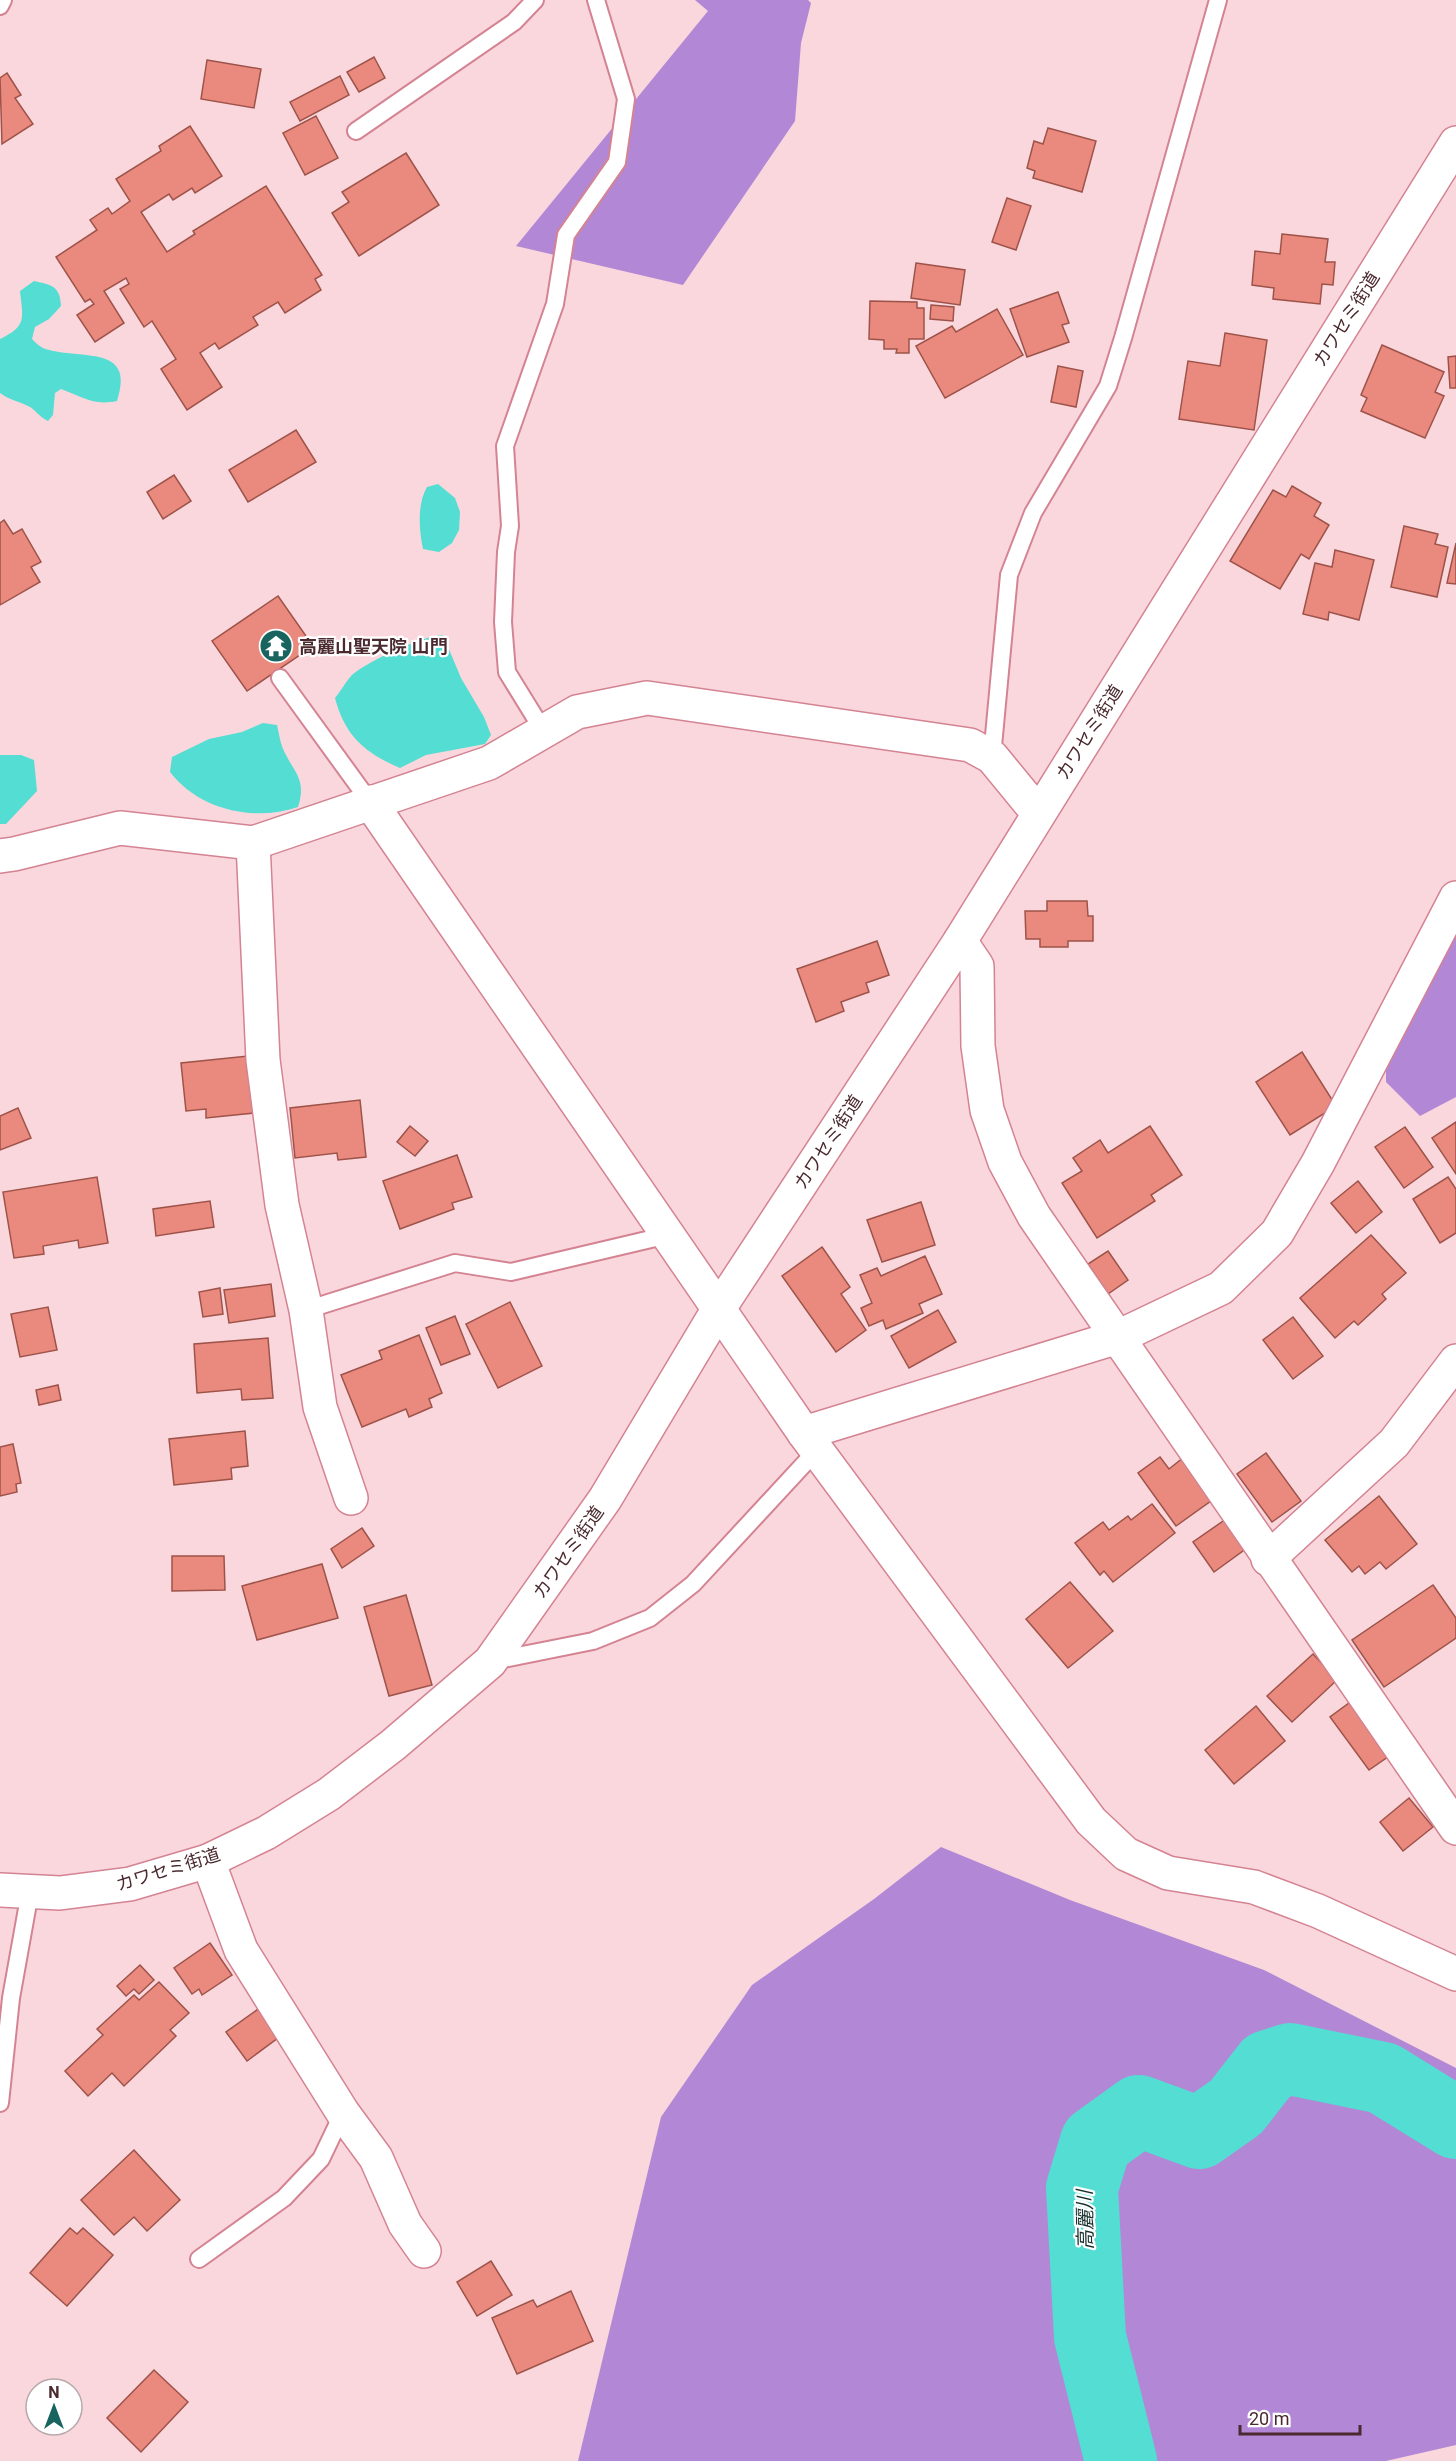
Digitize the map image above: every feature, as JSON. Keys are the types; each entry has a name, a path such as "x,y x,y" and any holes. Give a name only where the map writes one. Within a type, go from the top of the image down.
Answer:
{"street":[{"name":"カワセミ街道","path":"15,1891 60,1893 130,1884 208,1861 266,1833 329,1794 393,1745 490,1662 605,1499 718,1310 960,941 1456,143"},
{"path":"0,856 120,828 253,843 489,763 577,712 647,698 970,745 992,757 1038,813"},
{"path":"370,802 810,1442 1091,1821 1126,1854 1168,1873 1254,1887 1318,1911 1456,1974"},
{"path":"253,843 263,1060 282,1205 306,1310 320,1407 351,1498"},
{"path":"810,1442 1119,1337 1221,1288 1277,1233 1318,1163 1456,898"},
{"path":"960,941 977,966 978,1047 987,1110 1005,1162 1034,1216 1119,1337 1268,1559 1456,1828"},
{"path":"1268,1559 1394,1443 1456,1361"},
{"path":"208,1861 241,1950 343,2113 376,2158 405,2224 424,2252"}],"lane":[{"path":"0,6 3,0"},
{"path":"357,131 514,22 535,0"},
{"path":"544,732 507,672 502,622 506,552 510,526 505,446 555,304 566,235 617,162 626,99 596,0"},
{"path":"992,757 1009,575 1033,513 1108,387 1218,0"},
{"path":"280,678 370,802"},
{"path":"306,1310 455,1263 511,1272 668,1234"},
{"path":"490,1662 593,1641 650,1618 693,1584 810,1442"},
{"path":"0,2103 11,1998 15,1891"},
{"path":"199,2259 284,2198 321,2159 343,2113"}],"shaded area":[{"path":"695,0 808,0 811,3 801,43 795,121 683,285 516,246 708,11"},
{"path":"1456,918 1456,1097 1420,1116 1386,1082 1386,1050"},
{"path":"941,1847 1070,1900 1264,1970 1456,2068 1456,2445 1386,2461 578,2461 661,2117 752,1985 874,1899"}],"water":[{"path":"34,281 57,290 61,306 49,319 35,327 32,339 43,348 56,352 100,357 111,362 119,370 121,382 117,401 95,402 61,389 55,393 53,415 48,421 31,407 0,393 0,339 19,325 22,315 20,291"},
{"path":"438,484 455,498 460,512 459,530 452,543 439,552 423,549 420,526 420,509 427,487"},
{"path":"443,635 461,678 484,717 491,735 485,744 426,755 400,768 376,756 358,742 344,723 335,698 352,675 370,663 409,644"},
{"path":"263,723 277,725 283,749 300,783 298,807 264,813 246,813 228,809 196,796 170,772 172,757 209,739 242,732"},
{"path":"0,755 21,755 34,760 37,791 6,824 0,824"}],"building":[{"path":"374,57 385,78 359,92 347,72"},
{"path":"207,60 261,69 254,108 201,99"},
{"path":"7,73 21,95 15,98 33,124 2,144 0,78"},
{"path":"340,76 349,95 300,121 290,102"},
{"path":"316,116 338,158 305,175 283,133"},
{"path":"190,126 222,176 195,193 192,188 173,200 169,194 141,212 167,252 195,234 193,231 266,186 322,275 315,279 321,290 285,313 278,302 253,317 258,325 219,349 215,343 200,353 222,387 187,410 161,369 176,359 152,321 144,327 120,289 129,284 126,278 104,291 124,323 95,342 77,315 94,304 90,299 85,302 56,257 97,230 90,220 108,208 112,214 130,201 116,179 161,151 159,146"},
{"path":"1048,128 1096,141 1082,192 1033,178 1035,171 1027,168 1034,141 1043,144"},
{"path":"406,153 439,205 359,256 332,213 349,202 342,192"},
{"path":"1007,198 1031,206 1016,250 992,242"},
{"path":"1282,234 1328,239 1325,262 1335,262 1333,285 1322,284 1320,304 1273,299 1274,288 1252,285 1255,251 1280,254"},
{"path":"916,263 965,270 960,305 911,298"},
{"path":"1058,292 1069,323 1062,325 1069,342 1027,357 1010,309"},
{"path":"870,301 917,302 917,308 924,308 924,339 909,339 909,353 896,353 897,349 884,349 884,340 869,339"},
{"path":"931,305 954,307 953,321 930,319"},
{"path":"997,309 1023,355 945,398 916,346 952,326 956,332"},
{"path":"1225,333 1267,340 1254,430 1179,419 1188,361 1220,366"},
{"path":"1382,345 1444,372 1435,392 1444,396 1425,438 1361,411 1367,398 1361,395"},
{"path":"1456,356 1456,388 1450,388 1448,357"},
{"path":"1058,366 1083,371 1076,407 1051,402"},
{"path":"296,430 316,462 248,502 229,470"},
{"path":"174,475 191,501 163,519 147,492"},
{"path":"1292,486 1321,503 1314,516 1329,525 1309,559 1301,554 1280,589 1230,561 1273,490 1286,497"},
{"path":"4,520 13,534 22,529 41,562 31,567 40,582 0,605 0,523"},
{"path":"1404,526 1438,534 1435,544 1448,547 1437,597 1391,587"},
{"path":"1456,543 1456,584 1447,583"},
{"path":"1335,550 1374,560 1359,620 1329,612 1328,620 1303,614 1315,563 1332,567"},
{"path":"278,596 313,646 247,691 212,641"},
{"path":"1047,901 1087,901 1088,916 1093,916 1093,941 1068,941 1068,947 1040,947 1040,939 1026,939 1025,911 1047,911"},
{"path":"877,941 889,975 866,983 869,992 841,1002 844,1011 816,1022 797,969"},
{"path":"1302,1052 1336,1106 1290,1135 1256,1082"},
{"path":"248,1056 254,1113 206,1118 206,1109 186,1111 181,1063"},
{"path":"360,1100 366,1157 338,1160 337,1153 295,1158 290,1108"},
{"path":"18,1108 31,1138 0,1150 0,1116"},
{"path":"1456,1122 1456,1174 1432,1138"},
{"path":"410,1126 428,1141 415,1156 397,1142"},
{"path":"1150,1126 1182,1175 1151,1195 1155,1201 1097,1238 1062,1183 1082,1171 1073,1158 1100,1140 1108,1153"},
{"path":"1405,1127 1433,1167 1404,1188 1375,1147"},
{"path":"457,1155 472,1197 452,1203 454,1209 400,1229 383,1181"},
{"path":"97,1177 108,1243 79,1248 78,1240 43,1246 44,1254 14,1258 3,1192"},
{"path":"1448,1177 1456,1189 1456,1233 1440,1243 1413,1199"},
{"path":"1358,1181 1382,1212 1356,1233 1331,1203"},
{"path":"210,1201 214,1227 156,1236 153,1209"},
{"path":"921,1202 935,1245 882,1262 867,1220"},
{"path":"1371,1235 1406,1273 1382,1294 1386,1299 1358,1325 1354,1321 1335,1338 1300,1298"},
{"path":"822,1247 850,1287 841,1294 866,1330 836,1352 782,1276"},
{"path":"1108,1251 1128,1280 1108,1294 1088,1264"},
{"path":"925,1256 942,1294 919,1304 923,1313 886,1329 883,1320 869,1326 861,1308 872,1303 860,1275 877,1268 881,1276"},
{"path":"271,1284 275,1316 229,1323 224,1290"},
{"path":"220,1288 223,1314 203,1317 199,1292"},
{"path":"510,1302 542,1366 498,1388 466,1324"},
{"path":"48,1307 57,1350 20,1357 11,1314"},
{"path":"938,1310 956,1342 909,1368 891,1336"},
{"path":"455,1316 470,1354 441,1365 426,1328"},
{"path":"1293,1317 1323,1356 1293,1379 1263,1340"},
{"path":"419,1335 442,1393 429,1399 432,1407 409,1417 406,1409 362,1427 341,1375 382,1359 379,1351"},
{"path":"268,1338 273,1398 242,1400 241,1389 197,1393 194,1344"},
{"path":"58,1385 61,1400 39,1405 36,1390"},
{"path":"245,1431 248,1466 231,1468 232,1479 174,1485 169,1439"},
{"path":"13,1444 21,1483 16,1484 17,1492 0,1496 0,1447"},
{"path":"1266,1453 1301,1501 1272,1522 1237,1474"},
{"path":"1160,1457 1169,1469 1184,1457 1215,1498 1176,1526 1138,1473"},
{"path":"1379,1496 1417,1544 1386,1569 1380,1562 1365,1574 1359,1566 1352,1572 1325,1540"},
{"path":"1152,1504 1175,1533 1113,1582 1104,1571 1100,1575 1075,1543 1103,1522 1109,1530 1128,1516 1131,1520"},
{"path":"1226,1519 1247,1548 1214,1572 1193,1542"},
{"path":"362,1528 374,1546 342,1568 331,1549"},
{"path":"172,1556 224,1556 225,1590 172,1591"},
{"path":"322,1564 338,1618 257,1640 242,1586"},
{"path":"1070,1582 1113,1631 1068,1668 1026,1619"},
{"path":"1433,1585 1456,1618 1456,1638 1384,1687 1352,1640"},
{"path":"406,1595 432,1685 389,1696 364,1607"},
{"path":"1313,1654 1337,1680 1292,1722 1267,1696"},
{"path":"1353,1700 1392,1754 1369,1770 1330,1717"},
{"path":"1256,1706 1285,1741 1234,1784 1205,1750"},
{"path":"1409,1798 1433,1827 1403,1851 1380,1822"},
{"path":"210,1943 232,1975 202,1995 199,1989 192,1994 174,1968"},
{"path":"140,1965 154,1980 139,1994 134,1989 126,1996 117,1986"},
{"path":"159,1982 189,2013 170,2030 176,2036 124,2086 112,2073 88,2096 65,2071 103,2035 97,2029 134,1995 139,2000"},
{"path":"261,2007 282,2035 247,2061 226,2032"},
{"path":"134,2150 180,2200 147,2231 134,2217 114,2235 81,2200"},
{"path":"70,2228 77,2234 83,2228 113,2255 67,2306 30,2273"},
{"path":"491,2261 512,2295 477,2316 457,2282"},
{"path":"571,2291 593,2341 517,2374 492,2318 533,2300 537,2307"},
{"path":"154,2370 188,2402 141,2452 107,2418"}],"waterway":[{"name":"高麗川","path":"1121,2461 1090,2337 1082,2188 1096,2142 1139,2111 1199,2133 1236,2107 1268,2066 1290,2059 1383,2078 1456,2123"}],"place":[{"name":"高麗山聖天院 山門","path":"276,646"}]}
